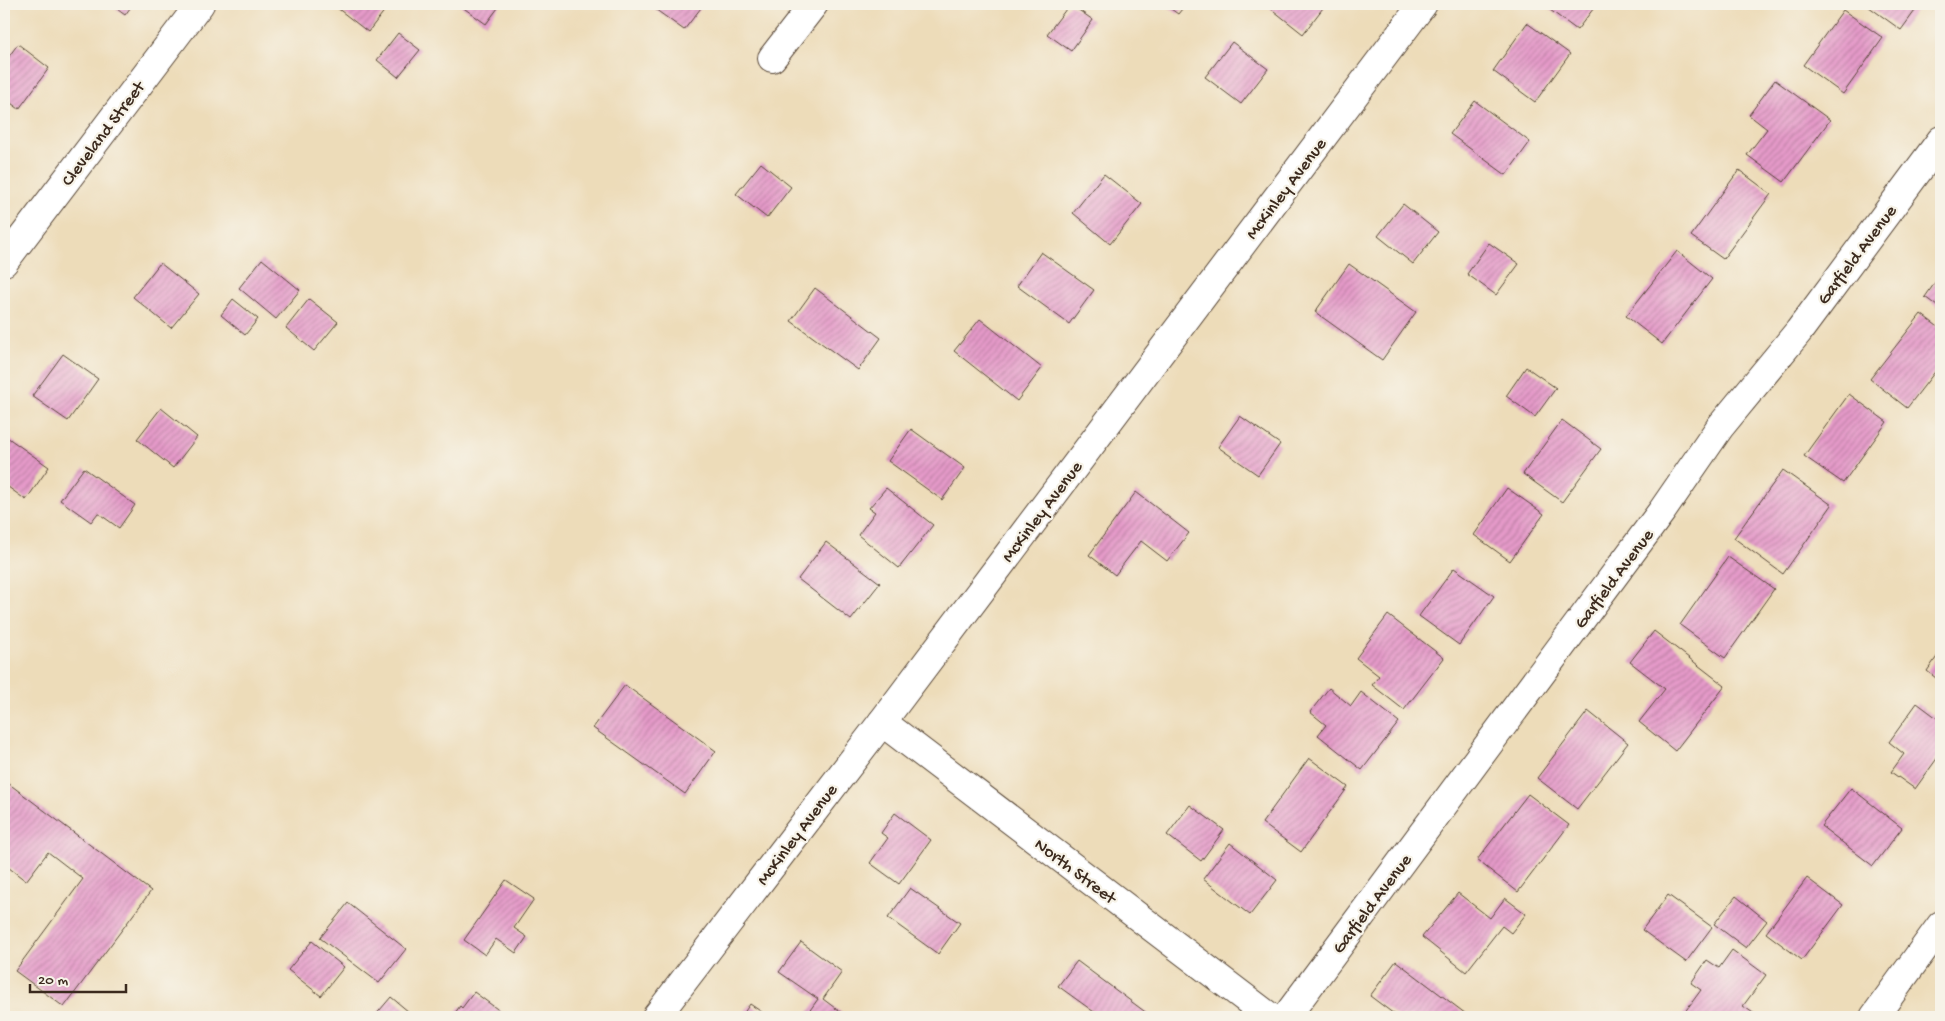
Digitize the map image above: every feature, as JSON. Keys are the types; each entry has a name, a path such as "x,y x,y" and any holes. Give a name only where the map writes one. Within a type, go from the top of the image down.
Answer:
{"street":[{"name":"Cleveland Street","path":"4,262 200,4"},
{"path":"772,58 814,4"},
{"name":"McKinley Avenue","path":"656,1017 882,722 1423,4"},
{"name":"Garfield Avenue","path":"1286,1017 1662,511 1720,427 1799,331 1941,140"},
{"name":"North Street","path":"882,722 1270,1017"},
{"path":"1874,1017 1941,925"}],"building":[{"path":"110,4 133,4 125,15"},
{"path":"332,4 388,4 389,5 368,32"},
{"path":"458,4 501,4 486,24"},
{"path":"648,4 704,4 684,30"},
{"path":"1070,4 1093,20 1071,51 1047,34"},
{"path":"1164,4 1186,4 1178,14"},
{"path":"1271,4 1326,4 1303,34 1269,7"},
{"path":"1542,4 1597,4 1577,30"},
{"path":"1865,4 1920,4 1901,30"},
{"path":"1843,10 1883,38 1843,94 1803,65"},
{"path":"1527,23 1570,54 1535,102 1493,71"},
{"path":"398,33 420,50 398,77 377,60"},
{"path":"1232,42 1268,69 1241,104 1205,77"},
{"path":"18,44 49,68 19,109 4,98 4,63"},
{"path":"1775,80 1830,120 1784,182 1747,155 1767,129 1749,115"},
{"path":"1475,101 1530,142 1506,175 1450,134"},
{"path":"761,163 791,187 767,218 736,194"},
{"path":"1739,170 1771,194 1723,259 1691,236"},
{"path":"1104,174 1142,204 1110,244 1073,213"},
{"path":"1403,204 1438,232 1413,264 1378,236"},
{"path":"1489,243 1519,264 1496,295 1467,274"},
{"path":"1677,251 1712,279 1662,344 1626,316"},
{"path":"1041,252 1094,290 1069,324 1017,286"},
{"path":"262,259 300,290 276,319 239,288"},
{"path":"160,263 199,294 171,328 133,297"},
{"path":"1349,264 1416,312 1382,360 1315,312"},
{"path":"1941,274 1941,309 1925,297"},
{"path":"815,288 881,338 858,370 791,321"},
{"path":"233,299 258,319 245,335 221,315"},
{"path":"309,299 338,322 314,351 286,328"},
{"path":"1921,314 1941,329 1941,364 1907,408 1870,379"},
{"path":"980,319 1042,368 1017,401 954,351"},
{"path":"63,354 98,379 68,421 32,396"},
{"path":"1526,367 1556,388 1535,417 1506,396"},
{"path":"1849,394 1887,422 1843,483 1804,456"},
{"path":"161,408 197,437 173,468 137,439"},
{"path":"1240,416 1280,444 1258,475 1218,447"},
{"path":"1562,420 1601,449 1562,502 1523,474"},
{"path":"911,429 965,468 942,500 888,461"},
{"path":"4,435 49,467 26,500 4,484"},
{"path":"84,468 135,505 119,528 98,513 91,522 60,500"},
{"path":"1783,470 1832,505 1783,574 1734,538"},
{"path":"886,488 933,525 899,568 858,535 875,512 869,508"},
{"path":"1507,488 1544,514 1510,561 1474,535"},
{"path":"1136,492 1189,533 1167,561 1141,541 1115,575 1089,555"},
{"path":"826,542 880,583 851,620 798,579"},
{"path":"1728,557 1774,589 1725,658 1680,625"},
{"path":"1454,568 1494,596 1459,645 1419,616"},
{"path":"1388,615 1444,658 1404,710 1372,685 1379,676 1356,658"},
{"path":"1654,631 1725,686 1675,751 1639,722 1665,689 1630,662"},
{"path":"1941,651 1941,682 1927,671"},
{"path":"625,685 716,751 685,794 593,728"},
{"path":"1329,688 1351,706 1361,692 1399,722 1362,770 1318,735 1326,725 1310,712"},
{"path":"1917,703 1941,721 1941,753 1915,789 1891,772 1904,754 1889,742"},
{"path":"1588,711 1628,743 1577,809 1537,778"},
{"path":"1309,758 1348,787 1301,852 1262,823"},
{"path":"4,780 151,891 64,1007 15,971 83,879 48,852 26,881 4,864"},
{"path":"1851,788 1902,828 1873,866 1821,826"},
{"path":"1528,794 1569,825 1518,892 1477,860"},
{"path":"1190,805 1224,830 1201,861 1167,835"},
{"path":"895,813 931,840 899,884 870,863 888,838 881,833"},
{"path":"1230,843 1277,880 1250,915 1203,879"},
{"path":"1807,878 1843,905 1802,960 1766,933"},
{"path":"506,880 534,899 514,928 527,937 516,953 496,939 485,955 464,940"},
{"path":"910,888 960,923 938,954 888,918"},
{"path":"1458,893 1490,918 1505,898 1526,914 1511,933 1502,926 1466,972 1422,937"},
{"path":"1668,895 1712,927 1686,962 1642,930"},
{"path":"1736,896 1767,921 1746,948 1714,924"},
{"path":"348,903 406,949 379,983 320,938"},
{"path":"312,941 344,967 321,996 288,970"},
{"path":"801,942 842,972 823,999 847,1017 814,1017 808,1013 818,999 779,972"},
{"path":"1732,950 1766,975 1743,1006 1759,1017 1681,1017 1701,990 1691,983 1707,960 1719,968"},
{"path":"1077,961 1152,1017 1101,1017 1058,986"},
{"path":"1396,961 1470,1017 1398,1017 1370,996"},
{"path":"474,992 508,1017 452,1017 460,1006 462,1008"},
{"path":"391,997 415,1017 374,1017"},
{"path":"750,1004 769,1017 741,1017"}]}
